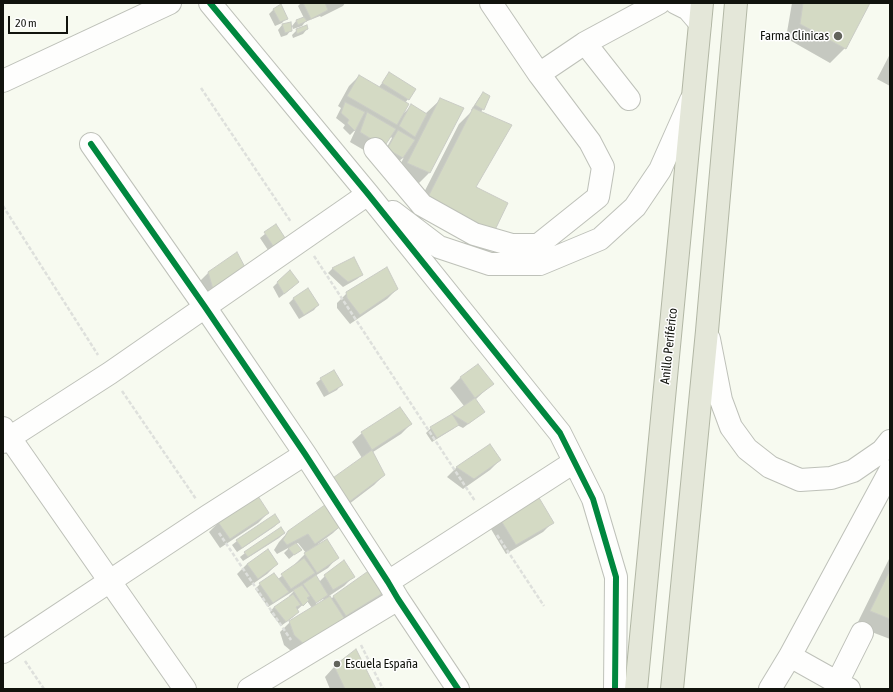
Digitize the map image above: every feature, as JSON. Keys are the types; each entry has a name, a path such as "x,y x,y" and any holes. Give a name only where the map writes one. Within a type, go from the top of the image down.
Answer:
{"highway":[{"path":"672,689 707,330 736,3"},
{"name":"Anillo Periférico","path":"636,689 701,13"}],"street":[{"path":"3,81 170,3"},
{"path":"210,3 368,194 560,433 593,500 616,577 615,689"},
{"path":"375,148 422,205 474,234 512,245 538,245 598,197 603,167 590,142 539,74 491,3"},
{"path":"539,74 585,43 658,3"},
{"path":"676,3 701,13"},
{"path":"585,43 629,99"},
{"path":"368,194 439,247 490,264 540,264 600,239 635,207 660,170 694,95"},
{"path":"91,144 205,307 305,454 458,689"},
{"path":"185,689 110,581 5,436 110,373 368,194"},
{"path":"707,330 721,400 732,427 747,449 770,467 800,480 831,478 853,471 882,451 890,441"},
{"path":"3,652 208,516 305,454"},
{"path":"249,689 351,627 393,590 486,518 574,462"},
{"path":"770,689 790,656 890,471"},
{"path":"790,656 843,686 862,633"}],"path":[{"path":"201,88 303,239 544,606"},
{"path":"3,206 110,373 302,657"},
{"path":"351,627 384,689"}],"building":[{"path":"303,3 325,3 328,10 311,19"},
{"name":"Farma Clínicas","path":"803,3 870,3 846,49 800,24"},
{"path":"281,4 288,19 280,22 273,9"},
{"path":"304,17 307,21 298,25 296,20"},
{"path":"291,22 292,31 285,33 282,24"},
{"path":"307,25 308,29 297,34 296,29"},
{"path":"389,72 416,89 409,100 382,83"},
{"path":"359,75 409,104 397,125 347,96"},
{"path":"483,92 490,96 484,110 475,105"},
{"path":"440,98 464,108 430,173 407,163"},
{"path":"345,102 365,112 355,131 347,123 349,120 341,113"},
{"path":"411,104 427,114 415,137 399,126"},
{"path":"473,108 512,125 476,187 508,203 494,232 427,199"},
{"path":"367,112 396,129 384,147 360,132"},
{"path":"398,130 415,140 403,158 387,149"},
{"path":"276,224 289,244 277,252 264,232"},
{"path":"237,252 248,273 215,296 208,272"},
{"path":"354,257 363,275 348,282 332,268"},
{"path":"387,267 398,289 360,315 347,298 346,292"},
{"path":"290,270 299,282 284,294 277,282"},
{"path":"308,288 319,305 304,315 293,298"},
{"path":"478,364 494,384 475,398 460,377"},
{"path":"334,370 343,385 329,393 320,378"},
{"path":"475,398 485,412 468,424 452,414"},
{"path":"400,407 412,424 372,450 361,432"},
{"path":"452,414 459,425 437,438 430,427"},
{"path":"490,444 501,460 474,479 456,467"},
{"path":"372,450 385,475 345,505 330,480"},
{"path":"256,493 269,513 230,539 218,522"},
{"path":"538,496 554,523 516,545 500,519"},
{"path":"329,502 344,524 315,544 308,534 287,545 283,540 288,531"},
{"path":"275,514 280,522 242,548 236,540"},
{"path":"281,527 285,533 248,557 244,552"},
{"path":"327,539 339,558 317,573 304,553"},
{"path":"296,543 302,550 294,555 288,548"},
{"path":"268,549 278,564 258,579 247,564"},
{"path":"304,558 315,573 291,589 281,574"},
{"path":"344,560 355,577 333,590 324,575"},
{"path":"374,567 391,588 346,616 333,596"},
{"path":"890,570 890,619 870,611"},
{"path":"274,573 289,592 273,603 259,583"},
{"path":"316,575 328,595 316,603 303,584"},
{"path":"302,585 310,596 307,598 309,600 303,606 293,590"},
{"path":"293,594 301,605 296,607 299,612 286,622 274,607"},
{"path":"330,596 346,621 306,646 294,635 289,621"},
{"path":"356,649 376,689 345,689 334,666"}],"cycle path":[{"path":"210,3 368,194 560,433 593,499 616,577 615,689"},
{"path":"91,144 205,307 305,454 458,689"}],"place":[{"name":"Farma Clínicas","path":"838,36"},
{"name":"Escuela España","path":"337,664"}]}
